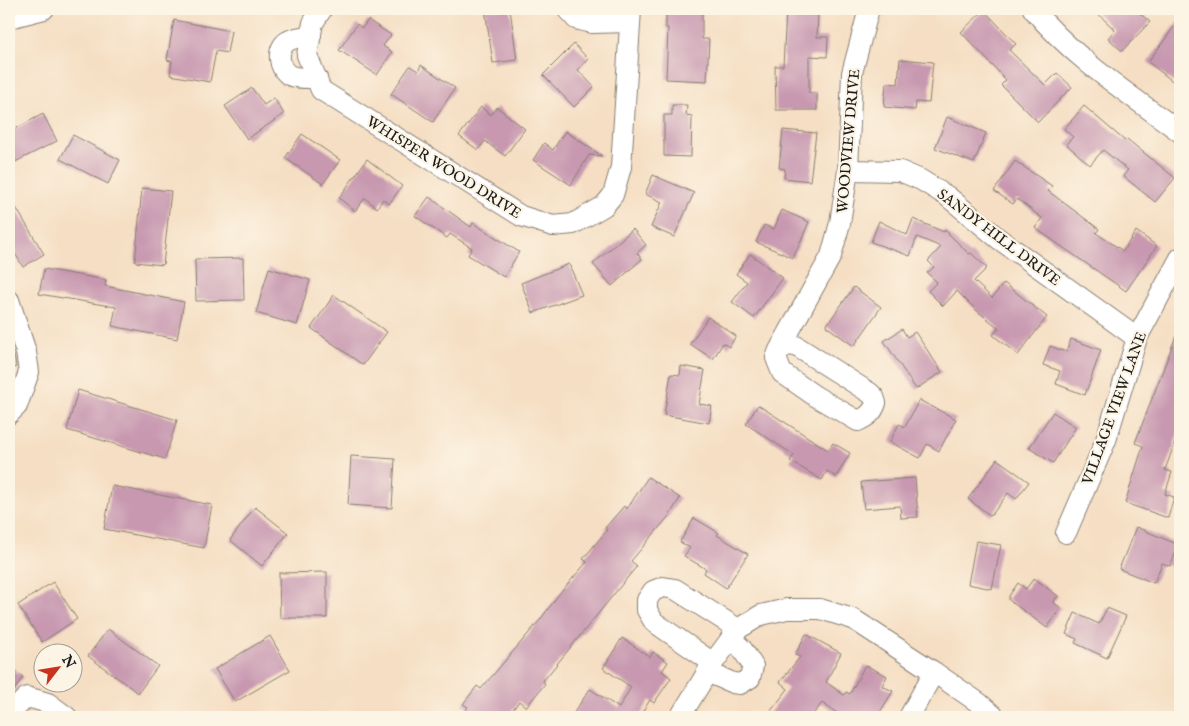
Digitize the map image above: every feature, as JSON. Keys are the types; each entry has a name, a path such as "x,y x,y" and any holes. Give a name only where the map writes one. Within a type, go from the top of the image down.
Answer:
{"street":[{"path":"9,18 44,9"},
{"name":"WHISPER WOOD DRIVE","path":"322,9 313,23 308,55 321,90 521,216 553,226 573,224 604,206 612,195 621,167 630,15"},
{"path":"566,9 576,19 592,23 630,15"},
{"name":"WOODVIEW DRIVE","path":"779,350 830,256 840,223 848,170 852,73 869,9"},
{"path":"1033,9 1090,66 1180,132"},
{"path":"311,35 284,43 279,57 285,71 290,75 301,78 317,78"},
{"name":"SANDY HILL DRIVE","path":"848,170 900,171 921,180 947,196 999,239 1137,338"},
{"name":"VILLAGE VIEW LANE","path":"1066,533 1106,440 1137,338 1180,258"},
{"path":"9,300 26,352 29,372 17,406 9,414"},
{"path":"788,345 796,346 870,393 874,397 876,404 867,417 858,422 782,373 776,358 779,350 788,345"},
{"path":"663,587 675,589 734,634 753,666 750,678 740,684 733,683 710,667 654,622 647,610 647,600 653,591 663,587"},
{"path":"680,717 710,667 734,634 761,615 787,609 820,609 853,619 979,703 995,717"},
{"path":"909,717 934,672"},
{"path":"9,714 27,697 48,702 67,717"}],"building":[{"path":"485,9 510,9 517,60 493,63"},
{"path":"666,9 702,9 702,39 709,39 707,81 666,79 668,28 666,28"},
{"path":"1093,9 1135,9 1150,22 1122,51 1108,38 1115,30"},
{"path":"984,10 1016,44 1009,50 1045,85 1057,73 1072,87 1038,122 1001,85 1006,80 961,32"},
{"path":"786,11 818,13 817,37 828,37 827,57 809,56 809,93 817,93 817,110 776,110 775,66 783,66"},
{"path":"1180,19 1180,87 1148,62"},
{"path":"174,20 231,31 227,53 216,51 210,82 170,75 172,61 167,60"},
{"path":"368,20 391,35 383,46 392,52 377,75 339,50 357,24 362,28"},
{"path":"574,44 588,59 578,70 594,87 574,107 543,75"},
{"path":"900,59 933,62 929,103 916,102 915,110 884,107 886,83 898,84"},
{"path":"421,65 455,88 433,122 391,94 410,66 418,71"},
{"path":"252,88 264,105 274,98 284,114 247,139 225,106"},
{"path":"672,105 687,105 686,115 692,116 691,157 664,156 664,115 672,115"},
{"path":"1084,106 1125,141 1127,139 1175,178 1155,202 1123,176 1128,170 1103,150 1090,165 1066,144 1073,137 1064,129"},
{"path":"481,107 491,115 497,107 525,129 505,156 485,141 478,150 459,136"},
{"path":"43,114 57,141 9,165 9,132"},
{"path":"947,117 986,133 974,163 935,148"},
{"path":"783,130 816,133 810,181 784,178 785,169 779,168"},
{"path":"565,131 602,156 589,155 571,185 533,160 544,143 553,150"},
{"path":"302,134 340,160 323,184 285,158"},
{"path":"73,135 120,160 108,184 60,159"},
{"path":"367,159 402,186 389,204 383,199 377,208 365,198 355,211 339,198"},
{"path":"1015,161 1052,186 1048,191 1099,229 1096,233 1123,251 1136,231 1157,246 1126,291 1035,228 1042,218 1017,199 1013,204 994,191"},
{"path":"653,175 694,193 674,237 651,227 662,202 645,194"},
{"path":"142,188 171,191 163,265 135,262"},
{"path":"9,196 44,254 23,267 9,243"},
{"path":"429,197 471,227 473,223 519,252 504,277 468,255 472,248 450,234 447,238 415,216"},
{"path":"782,210 809,222 793,258 756,242 764,225 774,229"},
{"path":"913,219 944,232 945,230 969,254 971,253 987,268 974,281 992,298 1004,283 1047,317 1018,355 993,335 999,328 976,310 957,291 943,306 928,291 937,282 927,273 934,267 928,261 941,247 917,237 910,256 871,242 879,221 907,235"},
{"path":"633,229 646,245 637,253 642,259 612,286 593,264"},
{"path":"750,254 783,278 754,318 732,302 747,282 736,274"},
{"path":"243,258 244,300 196,301 195,259"},
{"path":"569,264 582,295 533,313 521,283"},
{"path":"269,268 310,280 297,325 256,313"},
{"path":"44,269 106,280 105,286 184,302 177,339 112,326 116,307 39,294"},
{"path":"854,287 881,307 854,346 826,326"},
{"path":"334,295 387,332 363,365 311,328"},
{"path":"708,317 736,336 729,347 723,343 713,359 690,344"},
{"path":"1179,328 1180,428 1165,470 1172,472 1165,494 1174,497 1168,518 1125,503 1143,446 1135,443"},
{"path":"902,329 907,337 915,332 942,372 916,389 884,341"},
{"path":"1071,339 1101,350 1085,395 1056,384 1060,371 1043,365 1050,346 1066,352"},
{"path":"9,342 16,367 9,372"},
{"path":"681,366 705,370 699,404 712,406 709,423 664,415 671,374 680,375"},
{"path":"78,390 177,420 165,459 67,430"},
{"path":"919,400 956,419 939,451 927,444 920,458 890,442 899,424 905,427"},
{"path":"758,405 828,450 833,443 850,453 836,477 827,471 822,480 790,461 794,455 746,424"},
{"path":"1053,412 1076,427 1053,463 1029,448"},
{"path":"351,456 395,459 392,508 348,505"},
{"path":"997,459 1029,482 1016,499 1008,493 991,516 968,499"},
{"path":"648,477 680,498 669,516 631,561 637,566 543,681 545,684 526,707 519,701 508,717 460,717 468,707 463,704 477,686 481,689 540,620 559,594 587,562 583,559 607,530 605,528 624,506 627,509"},
{"path":"915,478 918,517 901,518 900,506 864,509 861,482"},
{"path":"112,486 212,505 204,548 104,529"},
{"path":"255,507 288,533 262,566 230,540"},
{"path":"694,518 748,554 726,588 704,573 706,569 684,556 690,548 680,542"},
{"path":"1136,527 1179,545 1170,566 1162,563 1154,583 1119,569"},
{"path":"976,541 1001,545 992,589 968,584"},
{"path":"327,572 327,618 280,618 279,573"},
{"path":"1034,578 1058,596 1053,602 1061,608 1047,628 1009,600 1009,596 1018,583 1026,589"},
{"path":"53,582 77,619 42,642 18,605"},
{"path":"1107,608 1126,616 1107,658 1075,643 1077,639 1066,634 1075,613 1099,624"},
{"path":"108,629 158,666 138,693 88,656"},
{"path":"806,634 841,653 826,682 844,695 846,692 850,694 865,665 887,676 882,686 893,691 877,717 843,717 822,703 811,717 766,717 788,689 780,682 800,657 795,655"},
{"path":"270,636 290,670 235,702 215,669"},
{"path":"622,638 650,657 653,652 668,662 662,671 671,678 654,703 650,700 639,717 571,717 590,689 619,708 631,687 603,668"},
{"path":"9,666 23,677 9,698"}]}
